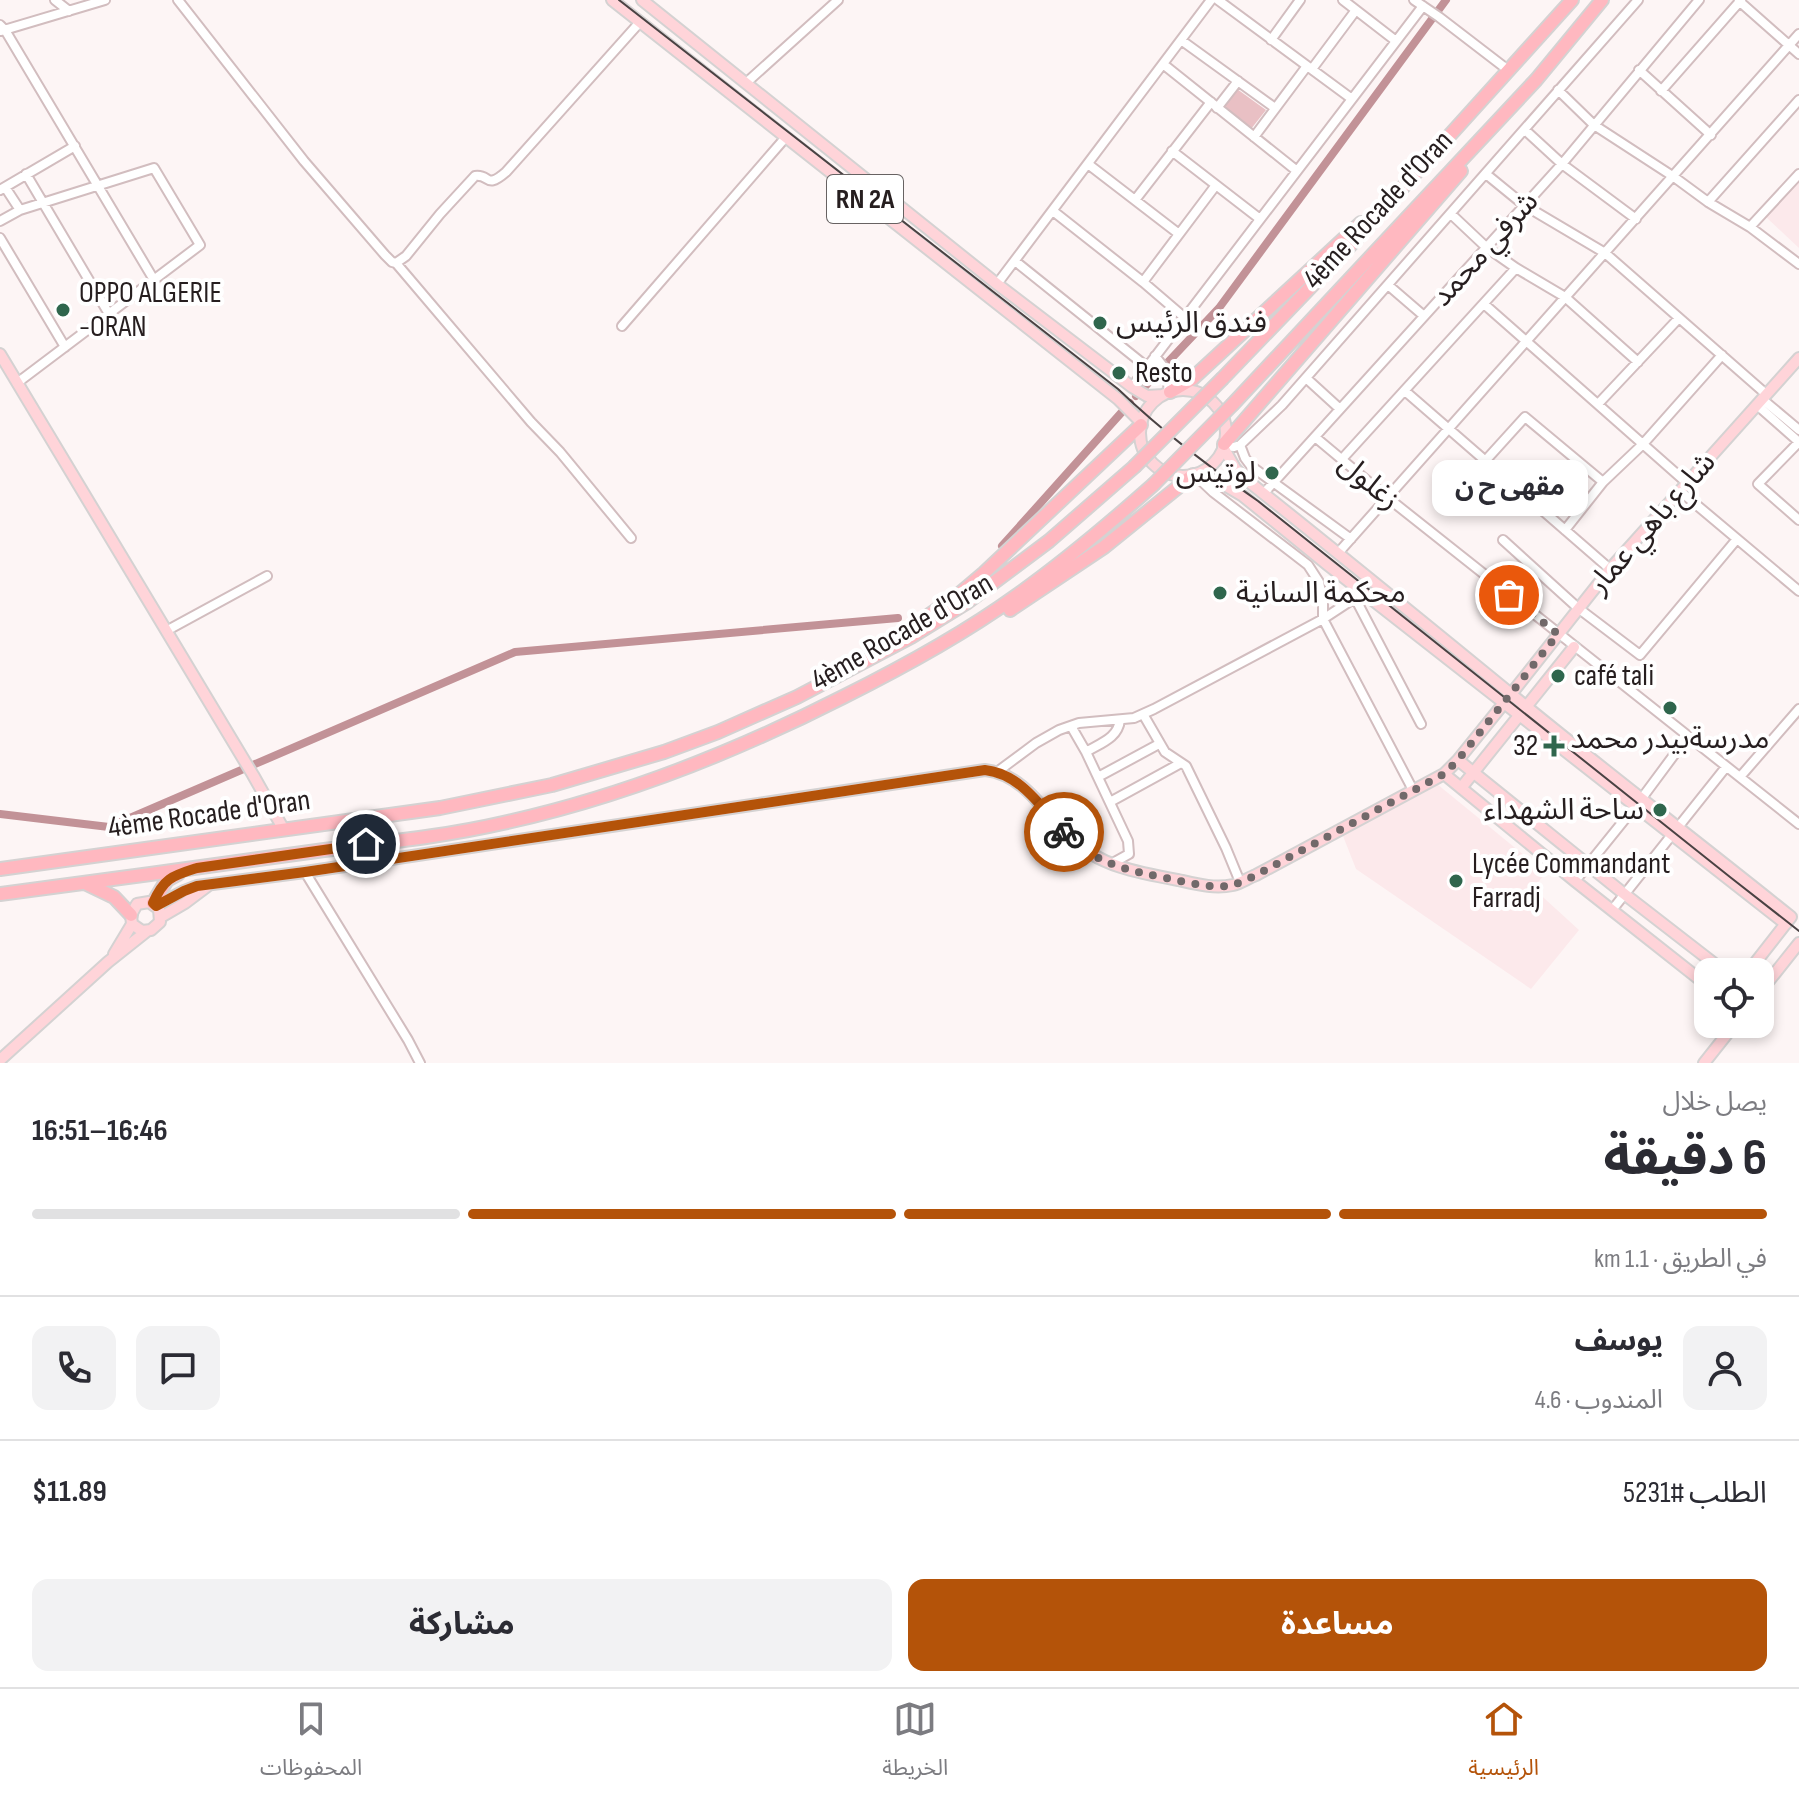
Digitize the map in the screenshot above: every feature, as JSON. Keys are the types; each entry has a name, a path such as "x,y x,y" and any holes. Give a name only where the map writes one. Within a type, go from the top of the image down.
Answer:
{"highway":[{"name":"4ème Rocade d'Oran","path":"0,869 484,800 552,785 601,772 718,732 835,678 911,637 966,603 1049,541 1134,467 1223,378 1408,181 1572,0"},
{"name":"4ème Rocade d'Oran","path":"0,894 462,830 561,809 642,784 725,753 894,672 1017,595 1079,548 1153,485 1233,404 1536,80 1602,0"},
{"path":"1224,446 1423,217 1536,80"},
{"path":"1167,394 1192,379 1408,181"},
{"path":"835,678 958,595 1141,424"},
{"path":"894,672 995,619 1057,579 1104,547 1194,474"},
{"path":"155,904 167,880 173,875 197,868"},
{"path":"84,883 114,897 132,919"}],"main road":[{"name":"RN 2A","path":"612,0 1118,399 1141,424"},
{"name":"RN 2A","path":"642,0 997,284 1132,387 1152,397 1167,394"},
{"path":"0,354 284,830"},
{"name":"شارع باهي عمار","path":"1240,882 1444,774 1610,569 1799,358"},
{"path":"1190,391 1209,399 1221,414 1225,424 1224,446 1213,464 1194,474 1169,474 1149,460 1140,437 1141,424 1152,404 1167,394 1190,391"},
{"path":"1224,446 1239,473 1339,552 1524,712 1799,929"},
{"path":"1194,474 1221,483 1243,496 1358,594 1508,698"},
{"path":"1461,788 1574,647"},
{"path":"1458,760 1707,958"},
{"path":"108,962 132,919 134,907 140,902 155,904 184,891 211,884 985,770 997,772 1022,785 1071,839 1111,864 1132,872 1214,886 1240,882"},
{"path":"1444,774 1694,975"},
{"path":"0,1060 108,962 155,928 161,917 211,884"},
{"path":"155,904 161,917"},
{"path":"132,919 138,930 147,931"},
{"path":"1759,958 1788,920"},
{"path":"1774,974 1799,943"},
{"path":"1704,1063 1724,1038"}],"street":[{"path":"55,0 69,11"},
{"path":"105,0 2,29 154,280"},
{"path":"178,0 304,161 560,452 631,538"},
{"path":"746,83 838,0"},
{"path":"997,284 1211,0"},
{"path":"1218,0 1352,99"},
{"path":"1271,40 1300,0"},
{"path":"1343,0 1396,41"},
{"path":"1414,0 1508,70"},
{"path":"1224,446 1240,445 1282,405 1638,0"},
{"name":"شرفي محمد","path":"1264,493 1562,164 1699,0"},
{"path":"1661,91 1740,1 1799,54"},
{"path":"1132,387 1147,367 1161,363 1185,318 1396,41 1426,8"},
{"path":"1254,137 1356,10"},
{"path":"396,263 406,256 475,176 496,181 506,172 640,22"},
{"path":"1339,552 1799,34"},
{"path":"1181,40 1275,108"},
{"path":"1163,64 1297,171"},
{"path":"1639,70 1711,135"},
{"path":"1135,200 1172,151 1238,81"},
{"path":"1558,90 1594,125 1750,227 1799,264"},
{"path":"1708,202 1799,100"},
{"path":"1525,130 1562,164 1636,219"},
{"path":"622,326 786,137"},
{"path":"20,210 2,189 75,146"},
{"path":"1172,151 1260,219"},
{"path":"1088,164 1179,234"},
{"path":"0,221 20,210 154,168 200,245 17,383"},
{"path":"26,174 109,314"},
{"path":"1486,174 1524,205 1605,253 1722,355 1762,399 1799,442 1758,484 1799,520"},
{"path":"1750,227 1799,174"},
{"path":"1143,282 1216,185"},
{"path":"1053,211 1185,318"},
{"path":"1451,214 1486,247 1565,297 1638,362"},
{"path":"0,238 65,347"},
{"path":"1015,261 1147,367"},
{"path":"1342,459 1516,268"},
{"path":"1388,285 1424,316"},
{"path":"1484,304 1643,444 1737,539 1799,591"},
{"path":"1598,404 1679,318"},
{"path":"1565,530 1603,482 1643,444 1722,355"},
{"path":"1161,363 1169,378 1167,394"},
{"path":"1306,378 1340,409"},
{"path":"1405,391 1610,569"},
{"path":"1762,399 1799,430"},
{"path":"1486,460 1525,417 1603,482"},
{"name":"زغلول","path":"1315,437 1799,824"},
{"path":"1240,445 1248,463 1351,539"},
{"path":"1194,474 1315,573 1323,602 1323,619 1413,790"},
{"path":"1503,540 1578,608 1640,655 1737,539"},
{"path":"1299,573 1308,565"},
{"path":"166,631 267,576"},
{"path":"997,772 1036,743 1071,726 1134,718 1143,714 1323,619 1358,594 1421,724"},
{"path":"1740,777 1799,709"},
{"path":"1143,714 1165,752 1186,766 1240,882"},
{"path":"1086,752 1115,735 1120,720"},
{"path":"1071,726 1128,841 1132,872"},
{"path":"1575,881 1688,736"},
{"path":"1098,777 1159,744"},
{"path":"1110,802 1181,763"},
{"path":"1612,910 1726,767"},
{"path":"1111,864 1129,854"},
{"path":"305,872 420,1063"},
{"path":"1788,920 1799,907"}],"shaded area":[{"path":"1237,89 1266,110 1251,129 1223,107"},
{"path":"1799,181 1799,248 1766,217"},
{"name":"Lycée Commandant Farradj","path":"1437,784 1546,873 1533,888 1579,930 1531,989 1356,869 1343,836"}],"waterway":[{"path":"1136,396 1219,308 1446,0"},
{"path":"1002,546 1130,403"},
{"path":"0,814 109,827 515,652 898,618"}],"tram line":[{"path":"619,0 1118,389 1186,448 1258,501 1799,931"}],"way so far":[{"path":"1064,832 1098,858 1132,872 1214,886 1234,885 1256,875 1444,774 1458,760 1558,634 1509,595"}],"place":[{"name":"OPPO ALGERIE -ORAN","path":"63,310"},
{"name":"فندق الرئيس","path":"1100,323"},
{"name":"Resto","path":"1119,373"},
{"name":"لوتيس","path":"1272,473"},
{"name":"محكمة السانية","path":"1220,593"},
{"name":"مقهى ح ن","path":"1509,595"},
{"name":"café tali","path":"1558,676"},
{"name":"مدرسةبيدر محمد","path":"1670,708"},
{"name":"32","path":"1554,746"},
{"name":"ساحة الشهداء","path":"1660,810"},
{"name":"Lycée Commandant Farradj","path":"1456,881"}],"route":[{"path":"366,844 197,868 173,875 161,886 153,903 156,906 197,886 985,770 997,772 1022,785 1064,832"}]}
